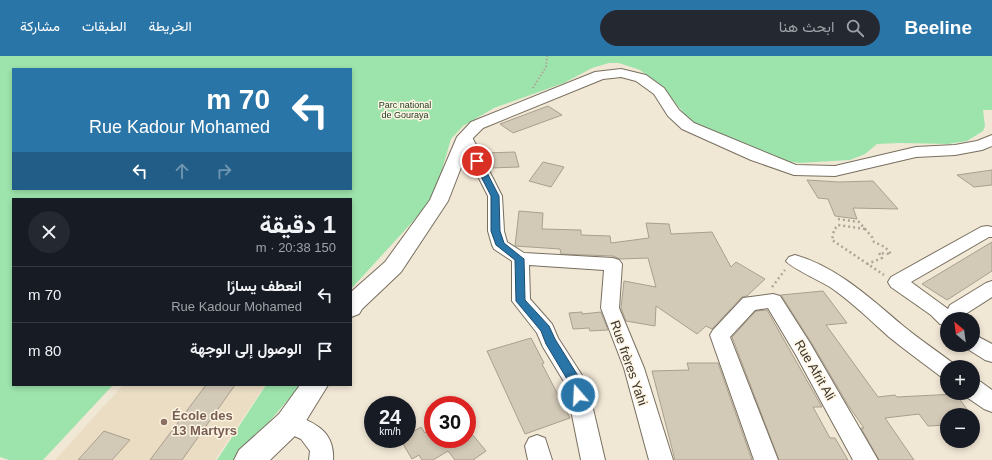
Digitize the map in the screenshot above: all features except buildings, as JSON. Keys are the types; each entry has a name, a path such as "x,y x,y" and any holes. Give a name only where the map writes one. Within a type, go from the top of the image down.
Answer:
{"main road":[{"path":"352,306 393,267 439,201 465,138 477,125 600,75 621,73 641,78 659,91 673,113 688,126 757,156 794,170 836,171 916,152 955,150 982,145 992,140"},
{"path":"249,460 289,423 314,386"}],"street":[{"path":"465,138 495,196 496,231 500,245 520,259 520,301 545,329 550,341 576,383 593,460"},
{"path":"940,312 897,282 987,232 992,232"},
{"name":"Rue frères Yahi","path":"520,259 613,264 610,308 634,368 660,460"},
{"path":"795,261 813,269 837,283 940,365"},
{"path":"956,312 992,288"},
{"path":"766,460 720,335 750,303 773,301"},
{"name":"Rue Afrit Ali","path":"773,301 803,349 866,460"},
{"path":"980,346 992,354"},
{"path":"980,394 992,402"},
{"path":"289,423 309,432 322,448 321,460"}],"path":[{"path":"537,101 532,90 546,67 547,56"},
{"path":"838,219 859,222 872,237 874,242 885,247 891,254 879,253 882,258 867,264"},
{"path":"865,229 838,225 834,230 832,240 897,282"},
{"path":"773,301 772,286 795,261"}],"shaded area":[{"name":"École des 13 Martyrs","path":"122,386 264,386 215,460 55,460"}],"green space":[{"name":"Parc national de Gouraya","path":"0,56 992,56 992,110 983,110 985,126 983,131 967,141 948,144 877,144 865,154 850,160 799,163 781,160 701,127 688,118 659,84 640,70 619,63 609,63 592,68 564,83 494,108 463,126 451,139 439,180 427,206 352,288 352,198 12,198 12,386 112,386 43,460 9,460 0,457"},
{"path":"265,386 300,386 240,455 233,460 217,460"}],"place":[{"name":"École des 13 Martyrs","path":"164,422"}],"route":[{"path":"477,161 495,196 496,231 500,245 520,259 520,301 545,329 550,341 576,383 578,395"}]}
